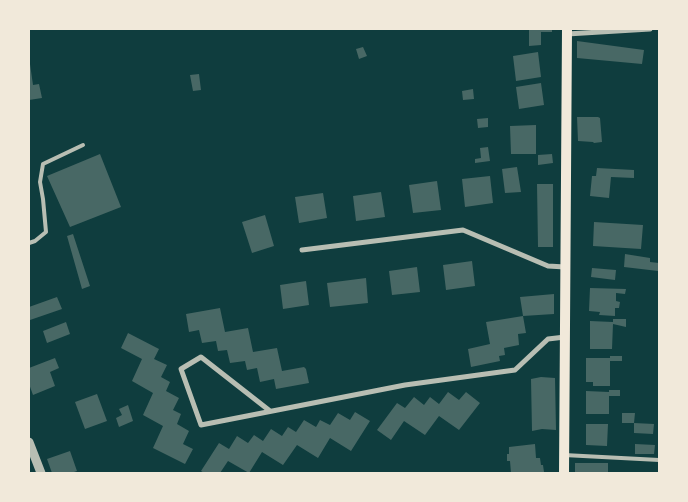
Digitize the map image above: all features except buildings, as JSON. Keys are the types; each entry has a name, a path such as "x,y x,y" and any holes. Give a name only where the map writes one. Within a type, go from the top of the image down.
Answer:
{"main road":[{"path":"564,473 567,31"}],"street":[{"path":"567,31 650,29"},
{"path":"302,250 463,230 548,266 566,267"},
{"path":"270,412 201,357 181,369 201,425 270,412 405,385 515,370 548,339 565,337"},
{"path":"29,442 42,473"}],"lane":[{"path":"29,243 46,232 40,182 43,164 83,145"},
{"path":"564,455 659,460"}]}
